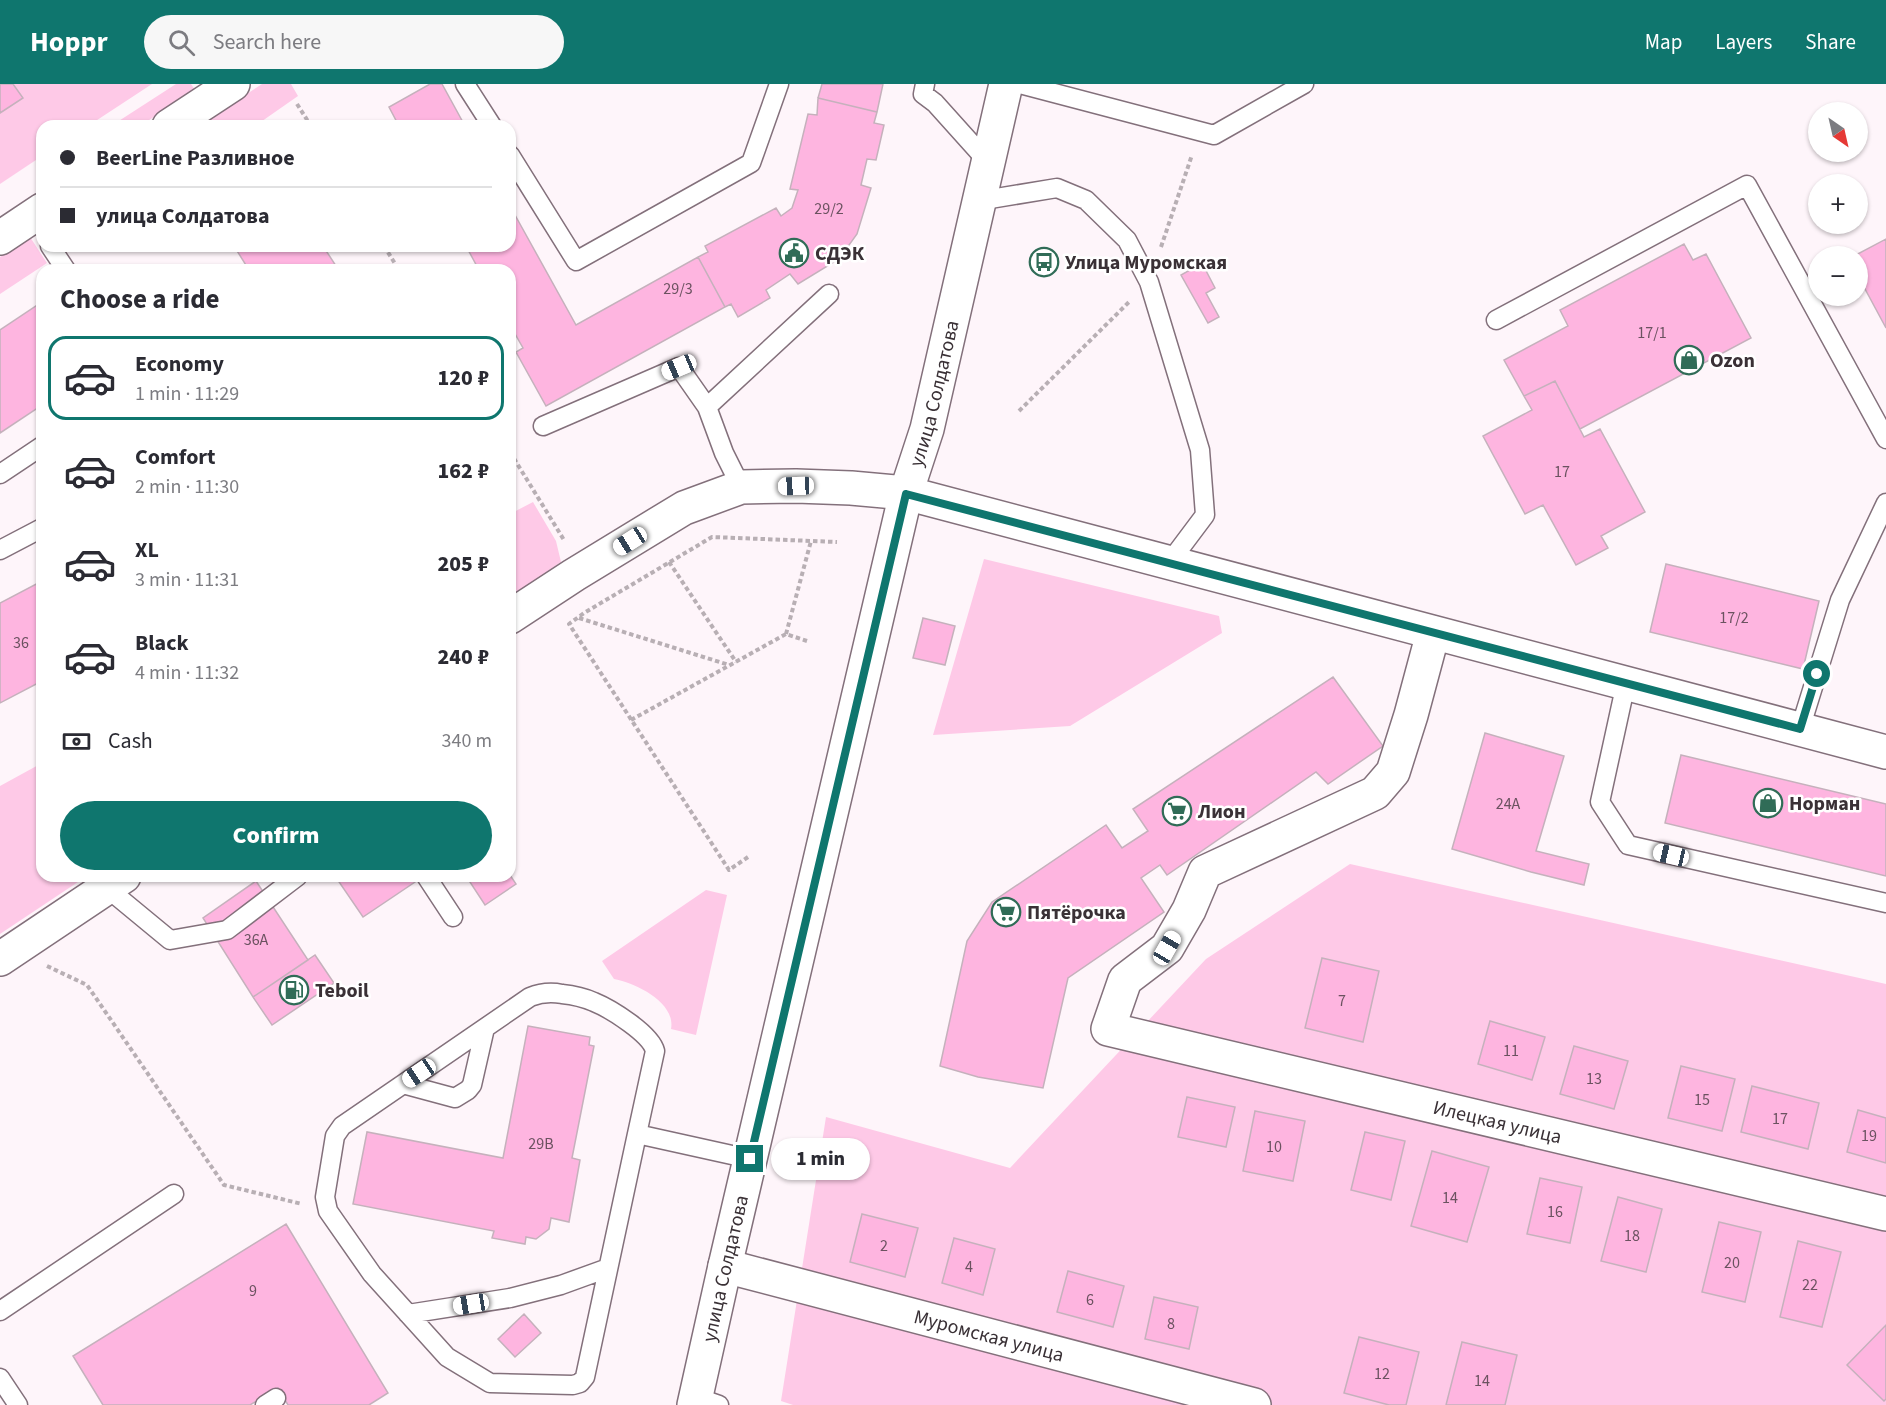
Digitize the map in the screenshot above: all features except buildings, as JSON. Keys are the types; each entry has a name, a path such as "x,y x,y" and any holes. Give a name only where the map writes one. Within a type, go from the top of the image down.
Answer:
{"street":[{"name":"улица Солдатова","path":"703,1402 725,1266 906,494 927,429 1006,84"},
{"path":"177,120 218,88"},
{"path":"0,238 36,221"},
{"path":"516,613 684,508 741,487 851,488 906,494 1886,752"},
{"name":"Илецкая улица","path":"1433,633 1393,772 1375,792 1205,872 1189,910 1167,948 1125,980 1108,1029 1886,1214"},
{"path":"7,954 116,882"},
{"name":"Муромская улица","path":"725,1266 1254,1405"}],"lane":[{"path":"465,84 488,120"},
{"path":"516,165 576,261 751,163 779,84"},
{"path":"926,84 923,94 935,103 988,162"},
{"path":"1020,84 1214,135 1304,84"},
{"path":"1496,320 1748,185 1886,439"},
{"path":"978,201 1057,188 1086,200 1127,240 1149,282 1200,450 1205,515 1169,563"},
{"path":"707,407 829,294"},
{"path":"543,426 679,367 707,407 724,453 741,487"},
{"path":"0,474 36,450"},
{"path":"1800,729 1840,600 1886,503"},
{"path":"0,550 36,531"},
{"path":"1626,683 1600,802 1628,845 1886,903"},
{"path":"116,882 170,940 227,930 290,882"},
{"path":"430,882 453,917"},
{"path":"562,993 595,1002 627,1022 654,1044 655,1051 585,1377 580,1383 573,1385 490,1383 447,1357 372,1274 328,1211 325,1197 337,1131 530,997 562,993"},
{"path":"403,1084 455,1098 468,1090 472,1085 485,1028"},
{"path":"637,1134 750,1159"},
{"path":"0,1311 174,1194"},
{"path":"408,1314 510,1298 561,1285 608,1268"},
{"path":"0,1378 15,1404"}],"path":[{"path":"297,104 307,120"},
{"path":"516,462 564,540"},
{"path":"748,858 729,870 569,624 712,537 837,542"},
{"path":"631,720 786,634 811,541"},
{"path":"669,562 736,662"},
{"path":"579,617 730,665"},
{"path":"786,634 807,641"},
{"path":"7,954 87,985 224,1185 288,1199 328,1211"}],"shaded area":[{"path":"0,84 152,84 97,120 36,120 36,160 0,184"},
{"path":"176,84 191,84 195,90 149,120 120,120"},
{"path":"262,84 291,84 298,96 264,120 207,120"},
{"path":"30,237 36,246 36,252 40,252 47,263 36,264 36,270 0,294 0,257"},
{"path":"533,502 556,541 561,562 516,593 516,511"},
{"path":"984,559 1219,616 1222,633 1070,726 933,735"},
{"path":"36,766 36,882 78,882 0,934 0,786"},
{"path":"1350,864 1886,984 1886,1405 793,1405 781,1401 826,1117 1010,1168 1206,959"},
{"path":"706,890 727,895 696,1035 671,1029 671,1019 661,1002 643,989 614,979 602,961"}],"place":[{"name":"СДЭК","path":"794,253"},
{"name":"Улица Муромская","path":"1044,262"},
{"name":"Ozon","path":"1689,360"},
{"name":"Норман","path":"1768,803"},
{"name":"Лион","path":"1177,811"},
{"name":"Пятёрочка","path":"1006,912"},
{"name":"Teboil","path":"294,990"}],"route":[{"path":"750,1159 872,647 906,494 1800,729 1817,674"}]}
